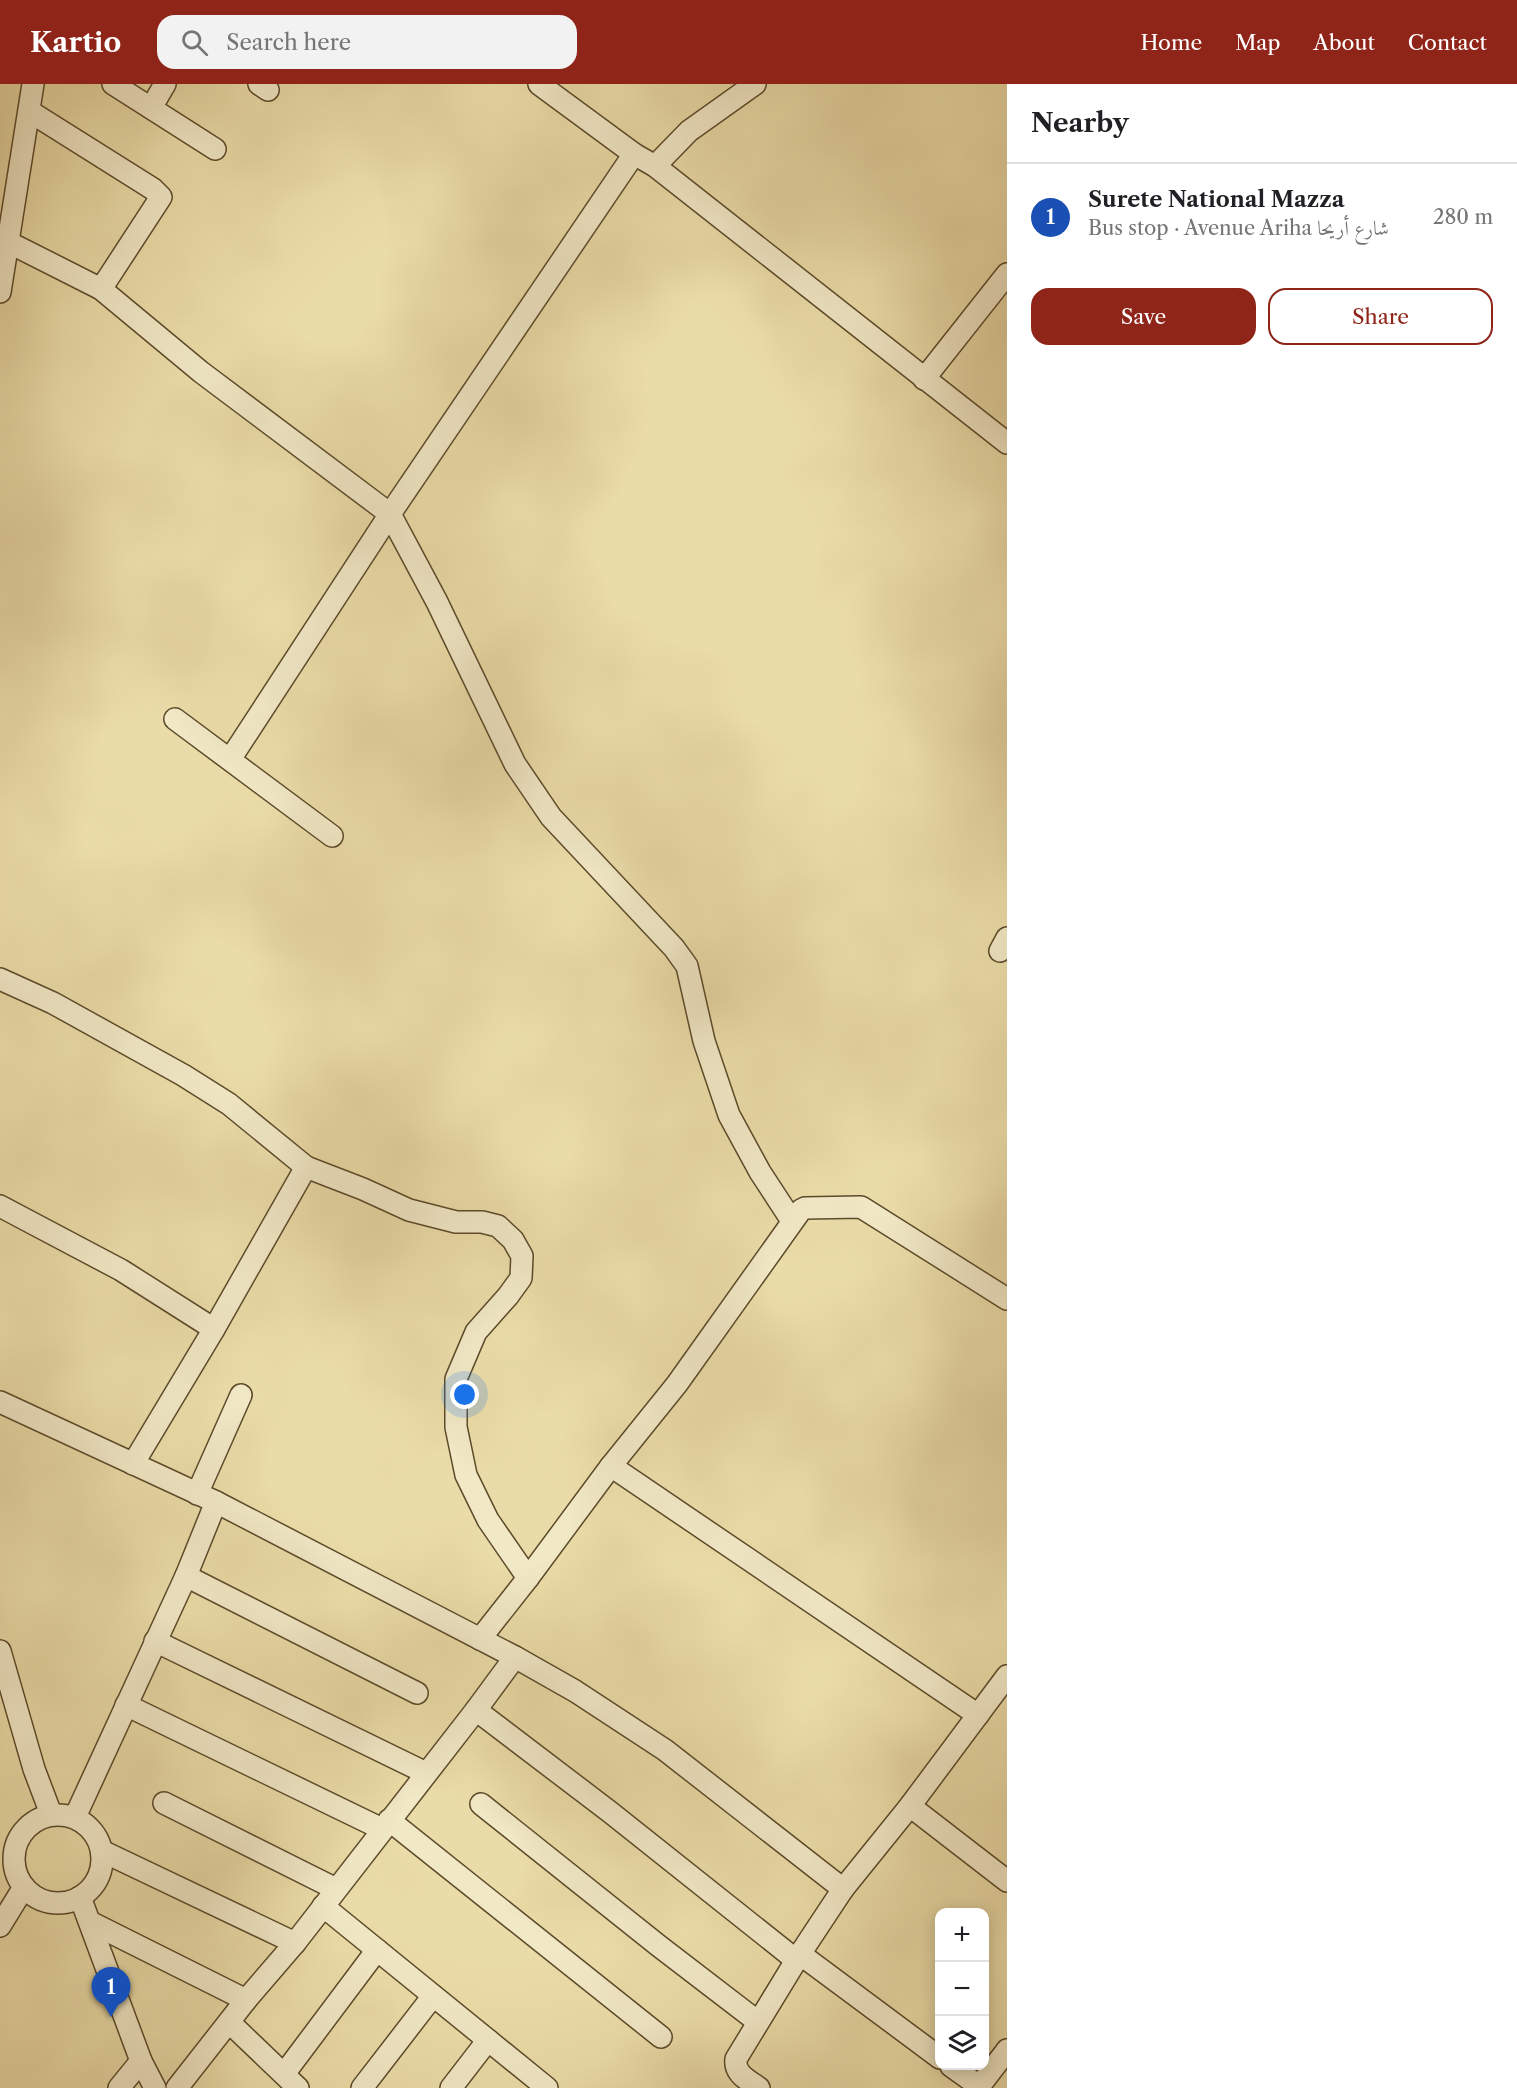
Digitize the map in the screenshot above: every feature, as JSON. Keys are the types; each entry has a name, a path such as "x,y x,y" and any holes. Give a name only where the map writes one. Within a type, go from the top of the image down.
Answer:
{"street":[{"path":"0,292 6,230 33,84"},
{"path":"113,84 215,149"},
{"path":"151,108 165,84"},
{"path":"539,84 634,154 655,166 1007,443"},
{"path":"655,166 689,131 755,84"},
{"path":"28,111 153,189 161,197 101,289"},
{"path":"231,759 390,514 634,154"},
{"path":"6,230 101,289 201,372 390,514 437,602 515,764 551,817 674,948 687,966 704,1041 729,1115 760,1172 792,1221"},
{"path":"924,379 1007,274"},
{"path":"175,719 333,836"},
{"path":"0,979 53,1003 183,1075 229,1104 306,1167 409,1210 456,1222 482,1222 498,1226 513,1240 522,1256 521,1278 476,1332 456,1379 456,1427 466,1475 488,1520 528,1578"},
{"path":"133,1464 214,1329 306,1167"},
{"path":"0,1206 121,1270 214,1329"},
{"path":"480,1639 611,1466 677,1384 801,1210 861,1207 1007,1299"},
{"path":"75,1817 186,1576 206,1498 241,1395"},
{"path":"0,1402 206,1498 515,1657 575,1691 644,1735 843,1889"},
{"path":"611,1466 978,1715"},
{"path":"186,1576 417,1693"},
{"path":"155,1641 426,1773"},
{"path":"0,1651 34,1769 51,1814"},
{"path":"177,2088 246,2000 295,1943 515,1657"},
{"path":"759,2088 738,2072 735,2064 758,2022 843,1889 910,1806 1007,1676"},
{"path":"126,1705 386,1825 661,2037"},
{"path":"476,1710 798,1957 935,2055"},
{"path":"164,1803 336,1889"},
{"path":"481,1804 758,2022"},
{"path":"910,1806 1007,1881"},
{"path":"51,1814 75,1817 88,1825 97,1837 102,1851 102,1865 98,1878 91,1889 80,1898 69,1902 44,1901 33,1896 18,1876 14,1863 19,1837 38,1819 51,1814"},
{"path":"102,1851 295,1943"},
{"path":"2,1918 24,1887"},
{"path":"80,1898 141,2061 154,2088"},
{"path":"323,1906 488,2040 534,2084"},
{"path":"90,1922 246,2000"},
{"path":"229,2022 291,2081 377,1950"},
{"path":"362,2088 433,1996"},
{"path":"451,2088 488,2040"},
{"path":"956,2070 979,2087 1007,2050"},
{"path":"119,2088 141,2061"}],"place":[{"name":"Surete National Mazza","path":"111,2017"}]}
